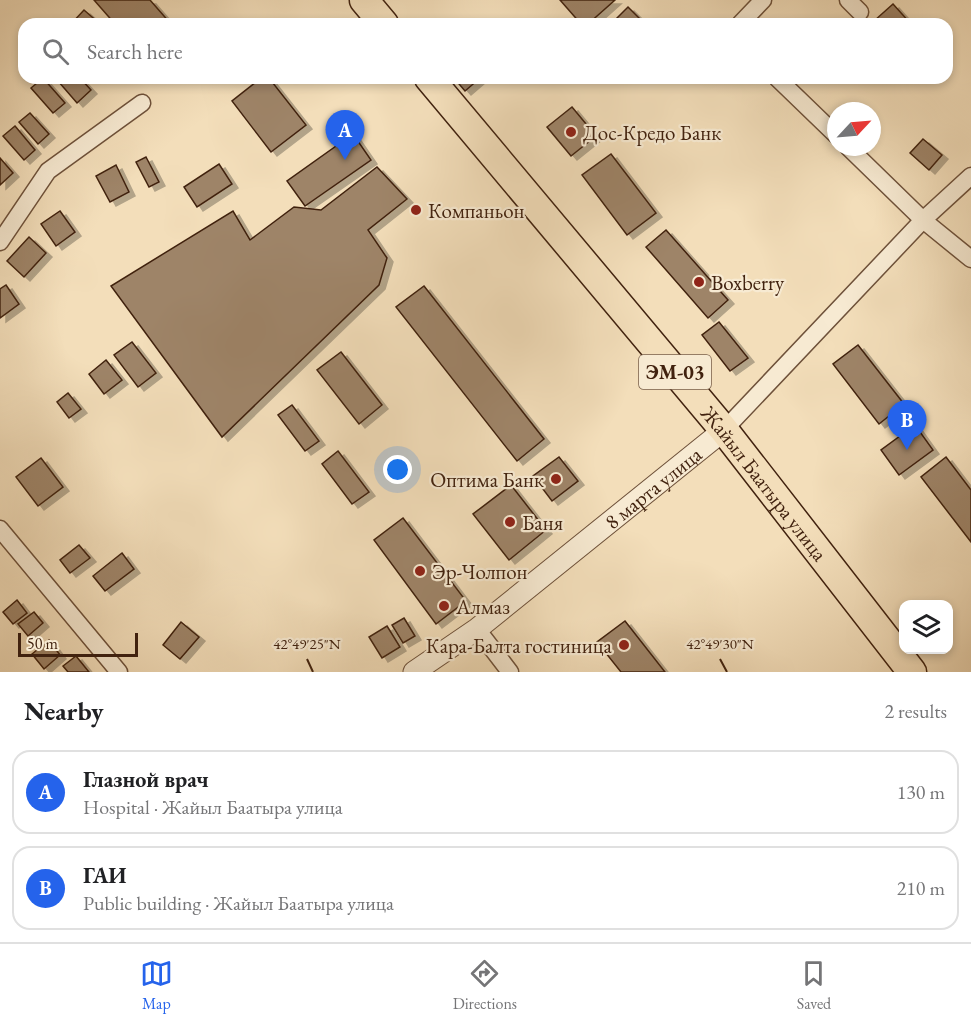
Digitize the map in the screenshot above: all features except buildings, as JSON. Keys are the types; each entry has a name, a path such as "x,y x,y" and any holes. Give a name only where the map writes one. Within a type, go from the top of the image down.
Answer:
{"highway":[{"path":"364,0 379,18"},
{"name":"Жайыл Баатыра улица","path":"434,84 724,430 912,672"}],"street":[{"path":"746,18 763,0"},
{"path":"783,84 827,126"},
{"path":"0,242 48,171 142,104"},
{"path":"857,156 923,220 971,260"},
{"name":"8 марта улица","path":"414,672 477,629 724,430 923,220 971,176"},
{"path":"0,529 119,672"},
{"path":"477,629 510,672"}],"place":[{"name":"Дос-Кредо Банк","path":"571,132"},
{"name":"Глазной врач","path":"345,160"},
{"name":"Компаньон","path":"416,210"},
{"name":"Boxberry","path":"699,282"},
{"name":"ГАИ","path":"907,450"},
{"name":"Оптима Банк","path":"556,479"},
{"name":"Баня","path":"510,522"},
{"name":"Эр-Чолпон","path":"420,571"},
{"name":"Алмаз","path":"444,606"},
{"name":"Кара-Балта гостиница","path":"624,645"}]}
